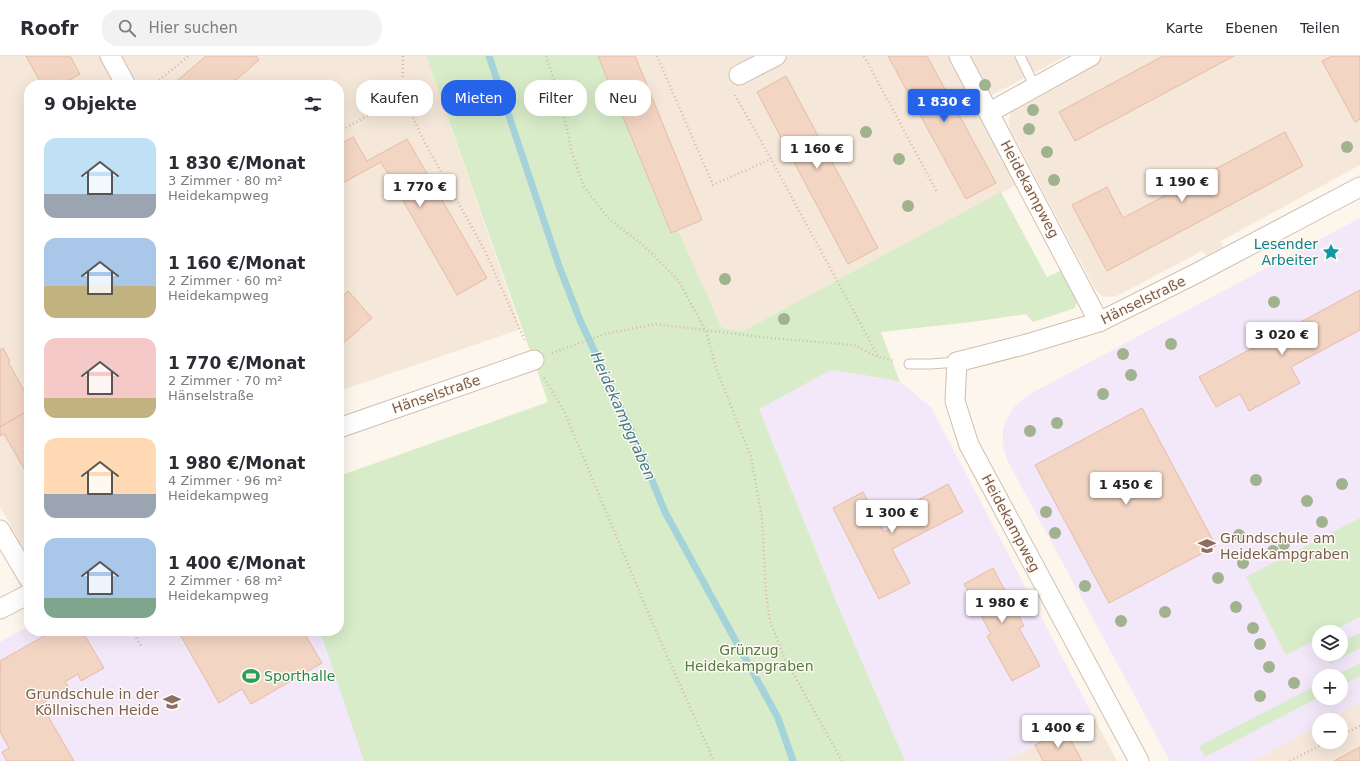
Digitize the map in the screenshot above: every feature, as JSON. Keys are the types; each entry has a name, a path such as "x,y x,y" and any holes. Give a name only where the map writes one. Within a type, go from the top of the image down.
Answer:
{"street":[{"path":"110,56 123,80"},
{"path":"736,82 776,56"},
{"name":"Heidekampweg","path":"959,56 1100,322"},
{"path":"990,112 1091,56"},
{"name":"Hänselstraße","path":"957,362 1027,344 1100,322 1360,187"},
{"name":"Hänselstraße","path":"344,426 534,360"},
{"name":"Heidekampweg","path":"957,362 956,401 969,445 1139,761"},
{"path":"1,534 24,571"},
{"path":"0,609 24,597"}],"lane":[{"path":"1020,56 1035,87"},
{"name":"Hänselstraße","path":"909,364 957,362"}],"path":[{"path":"159,80 189,56"},
{"path":"402,80 403,56"},
{"path":"546,56 560,97 572,153 584,187 608,218 644,246 678,280 706,330 716,368 751,456 762,518 766,594 770,622 784,657 842,761"},
{"path":"658,56 714,185 771,159"},
{"path":"864,56 937,192"},
{"path":"736,82 771,159 878,357"},
{"path":"344,129 366,116"},
{"path":"412,116 425,143 485,251 534,360 564,411 653,624 714,761"},
{"path":"552,353 605,334 654,324 854,345 878,357 909,364"},
{"path":"135,636 141,646"},
{"path":"1348,732 1360,726"},
{"path":"1290,761 1314,749"}],"shaded area":[{"path":"0,56 426,56 441,99 441,116 447,116 521,329 344,389 344,80 24,80 24,549 0,507"},
{"path":"598,56 1066,56 973,105 1016,185 743,331 722,328 678,230 671,233 623,116 651,116 651,80 608,80"},
{"path":"1106,56 1360,56 1360,165 1221,241 1223,247 1207,256 1202,251 1117,296 1102,296 1095,289 1010,129 1009,120 1011,111 1017,104"},
{"name":"Grundschule am Heidekampgraben","path":"1360,218 1360,702 1340,713 1312,713 1312,729 1253,761 1170,761 1007,460 1003,445 1003,429 1006,420 1015,406 1028,395"},
{"path":"831,370 900,382 931,407 1092,714 1005,761 905,761 838,606 759,409"},
{"name":"Grundschule in der Köllnischen Heide","path":"24,629 24,636 322,636 364,761 0,761 0,642"},
{"path":"1360,702 1360,761 1253,761 1312,729 1312,749 1348,749 1348,713 1340,713"},
{"path":"1092,714 1117,761 1005,761"}],"green space":[{"name":"Grünzug Heidekampgraben","path":"426,56 598,56 608,80 595,80 595,116 623,116 670,232 678,230 722,328 743,331 1001,192 1047,277 1062,270 1077,298 1075,308 1033,322 1026,314 881,332 900,382 831,370 759,409 838,606 905,761 364,761 322,636 344,636 344,474 548,402 447,116 516,116 516,80 441,80 441,99"},
{"path":"1360,518 1360,617 1344,625 1312,625 1312,642 1286,655 1246,577"},
{"path":"1360,633 1360,648 1348,654 1348,639"},
{"path":"1328,661 1336,661 1330,664"},
{"path":"1360,663 1360,676 1348,682 1348,669"},
{"path":"1312,688 1312,701 1205,757 1199,746"}],"building":[{"path":"26,56 70,56 80,74 70,80 39,80"},
{"path":"206,56 256,56 259,60 236,80 178,80"},
{"path":"598,56 635,56 645,80 608,80"},
{"path":"888,56 927,56 996,183 966,199"},
{"path":"1163,56 1234,56 1075,141 1059,112"},
{"path":"1332,56 1360,56 1360,119 1355,122 1322,61"},
{"path":"786,76 878,248 848,264 757,92"},
{"path":"651,95 702,220 671,233 623,116 651,116"},
{"path":"1285,132 1303,166 1107,271 1072,205 1107,187 1123,218"},
{"path":"353,137 367,161 407,139 487,278 457,295 381,162 344,182 344,142"},
{"path":"1360,290 1360,330 1291,367 1300,383 1249,411 1240,394 1216,407 1199,377"},
{"path":"348,291 372,318 344,343 344,295"},
{"path":"3,348 10,361 8,362 24,390 24,413 0,427 0,350"},
{"path":"1142,408 1216,546 1109,603 1035,465"},
{"path":"24,413 24,468 4,434 0,436 0,427"},
{"path":"948,484 963,512 892,549 910,583 879,599 833,508 863,492 884,532 909,519 903,508"},
{"path":"993,568 1024,626 1019,628 1040,666 1012,681 987,636 991,634 964,584"},
{"path":"44,636 85,636 104,668 81,681 78,674 65,682 69,688 41,704 74,761 7,761 2,752 9,748 0,732 0,661"},
{"name":"Sporthalle","path":"181,636 306,636 322,663 251,704 242,689 219,703"},
{"path":"1065,729 1082,761 1043,761 1035,745"},
{"path":"1360,747 1360,761 1334,761"}],"waterway":[{"name":"Heidekampgraben","path":"489,56 559,266 580,320 636,441 665,512 778,718 793,761"}],"place":[{"name":"Lesender Arbeiter","path":"1331,252"},
{"name":"Grundschule am Heidekampgraben","path":"1207,546"},
{"name":"Sporthalle","path":"251,676"},
{"name":"Grundschule in der Köllnischen Heide","path":"172,702"}]}
